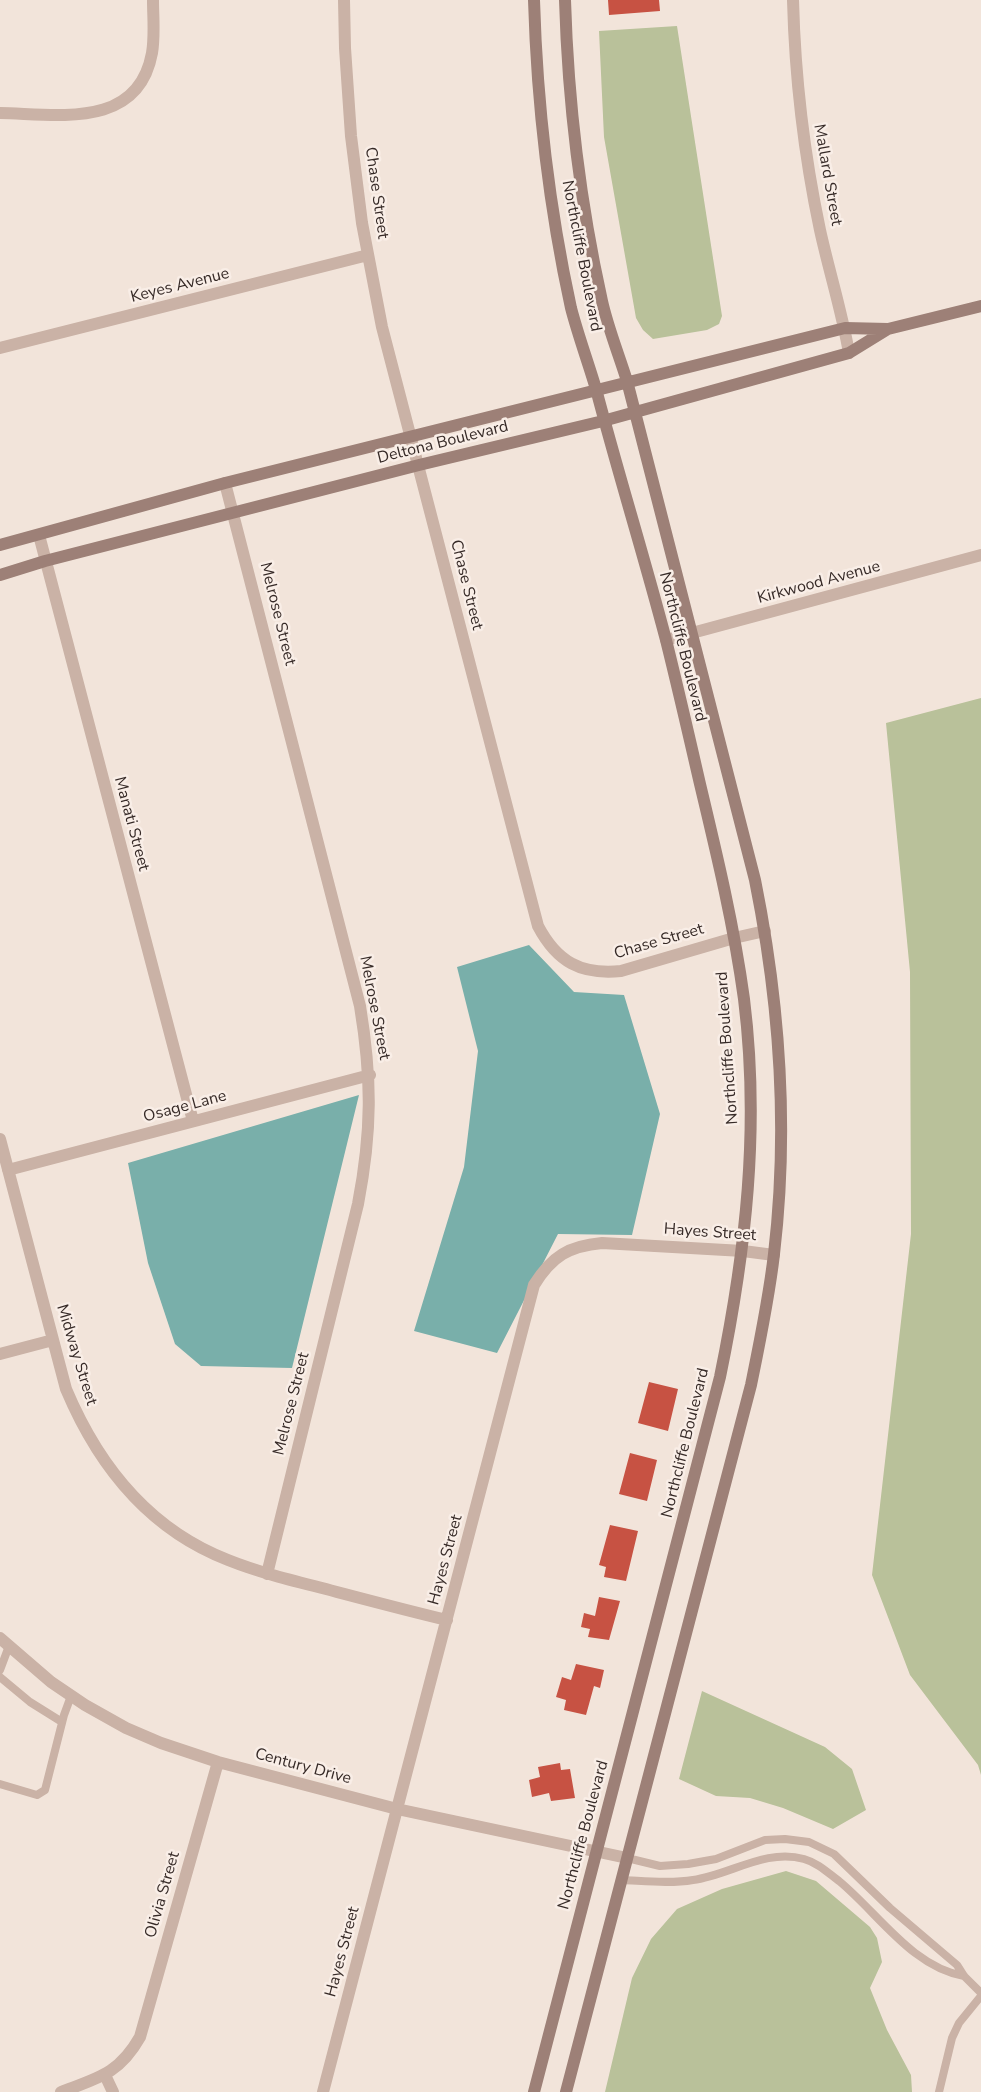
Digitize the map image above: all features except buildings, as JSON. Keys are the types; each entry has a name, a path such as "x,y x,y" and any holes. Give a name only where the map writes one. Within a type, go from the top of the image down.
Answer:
{"main road":[{"name":"Northcliffe Boulevard","path":"534,0 543,139 554,217 572,310 666,640 724,886 744,1000 751,1134 748,1203 743,1251 734,1312 720,1377 534,2092"},
{"name":"Northcliffe Boulevard","path":"565,0 574,135 585,214 602,303 635,411 755,880 765,932 775,996 781,1067 782,1134 774,1255 765,1318 751,1384 566,2092"},
{"name":"Deltona Boulevard","path":"0,545 225,483 627,381 845,328 888,329 981,306"},
{"name":"Deltona Boulevard","path":"0,575 45,561 419,465 603,421 850,353 888,329"}],"street":[{"path":"0,113 87,115 115,106 130,96 148,69 153,52 153,0"},
{"name":"Chase Street","path":"344,0 351,136 368,255 382,327 538,926 546,942 558,955 575,966 592,972 606,973 621,971 734,938 765,932"},
{"name":"Mallard Street","path":"792,0 799,104 808,168 820,232 850,353"},
{"name":"Keyes Avenue","path":"0,348 368,255"},
{"name":"Melrose Street","path":"225,483 360,1006 370,1075 366,1163 358,1204 267,1574"},
{"name":"Manati Street","path":"39,535 193,1121"},
{"name":"Kirkwood Avenue","path":"666,640 981,555"},
{"name":"Osage Lane","path":"8,1170 370,1075"},
{"name":"Midway Street","path":"0,1139 66,1389 94,1447 115,1476 136,1500 192,1542 226,1560 267,1574 447,1620"},
{"name":"Hayes Street","path":"323,2092 517,1352 528,1302 534,1285 543,1270 556,1258 571,1249 585,1244 602,1242 743,1251 774,1255"},
{"path":"0,1354 53,1340"},
{"name":"Century Drive","path":"4,1642 51,1682 71,1696 126,1728 161,1743 218,1762 397,1809 627,1858"},
{"name":"Olivia Street","path":"106,2075 122,2063 132,2052 140,2037 218,1762"},
{"path":"61,2092 106,2075 113,2092"}],"lane":[{"path":"0,1670 4,1642"},
{"path":"0,1676 30,1702 62,1722"},
{"path":"0,1784 37,1795 45,1790 62,1722 71,1696"},
{"path":"627,1858 660,1866 688,1864 716,1859 765,1840 785,1839 809,1842 834,1854 890,1908 957,1964 964,1976 981,1995 959,2023 952,2038 939,2092"},
{"path":"621,1880 667,1882 692,1880 716,1876 769,1857 791,1856 804,1859 817,1864 848,1888 922,1959 951,1974 964,1976"}],"green space":[{"path":"677,26 722,316 719,324 707,330 653,339 643,330 636,318 604,137 599,31"},
{"path":"981,698 981,1775 978,1765 910,1675 872,1575 911,1234 910,972 886,723"},
{"path":"702,1691 825,1747 852,1769 866,1810 833,1829 783,1808 750,1798 716,1796 679,1779"},
{"path":"786,1871 816,1881 870,1927 877,1938 882,1962 870,1988 887,2030 911,2075 912,2092 605,2092 632,1978 651,1939 677,1909 722,1889"}],"water":[{"path":"529,945 574,992 624,995 660,1114 632,1235 558,1234 497,1353 414,1331 464,1167 478,1051 457,967"},
{"path":"359,1095 292,1368 201,1366 175,1344 148,1263 128,1163"}]}
